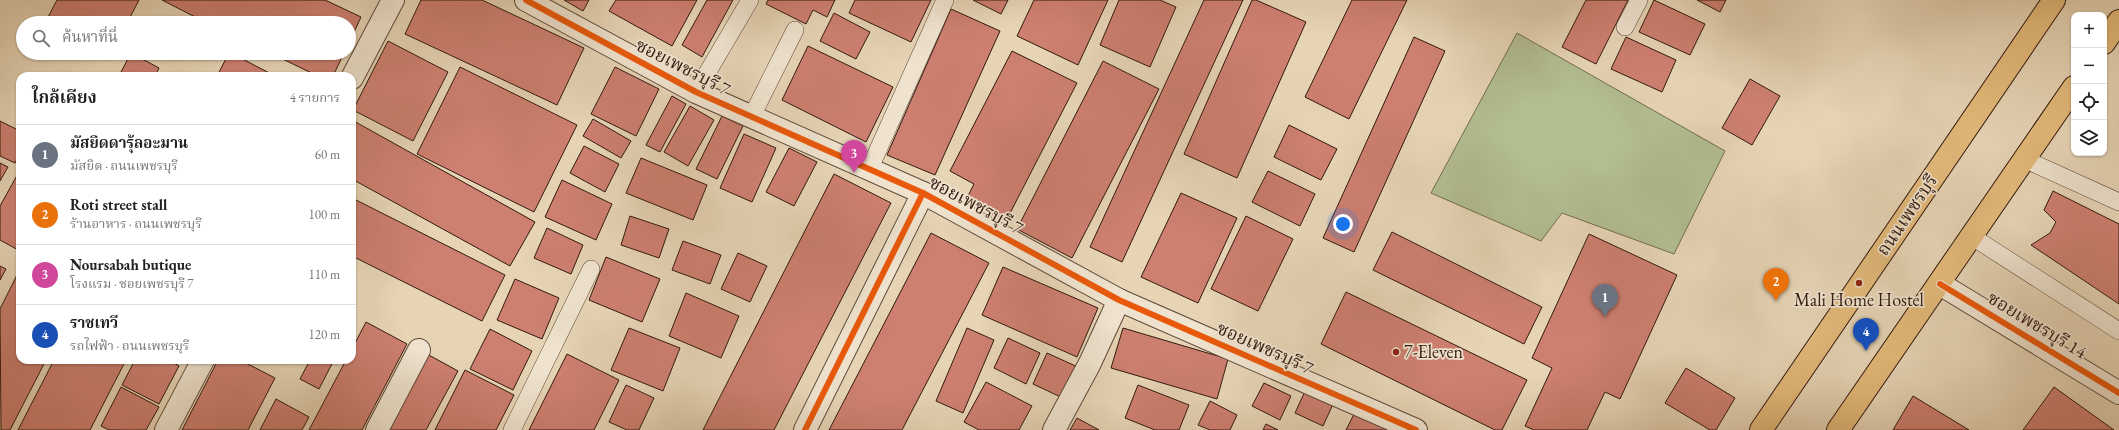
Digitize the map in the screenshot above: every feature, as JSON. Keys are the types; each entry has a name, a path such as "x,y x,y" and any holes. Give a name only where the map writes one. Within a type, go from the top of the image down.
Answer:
{"main road":[{"name":"ถนนเพชรบุรี","path":"1761,430 2054,0"},
{"path":"2107,39 2119,21"},
{"path":"1838,430 1940,284 1971,236 2071,90"}],"street":[{"path":"355,72 393,0"},
{"name":"ซอยเพชรบุรี 7","path":"526,0 696,92 751,118 923,193 1119,300 1416,430"},
{"path":"805,430 923,193"},
{"name":"ซอยเพชรบุรี 14","path":"1940,284 2119,393"},
{"path":"1054,430 1090,363 1119,300"},
{"path":"377,430 419,350"},
{"path":"166,430 201,364"}],"lane":[{"path":"696,92 750,0"},
{"path":"869,170 945,0"},
{"path":"1625,27 1639,0"},
{"path":"751,118 795,30"},
{"path":"2024,160 2119,202"},
{"path":"1971,236 2119,331"},
{"path":"512,430 591,269"}],"green space":[{"path":"1517,33 1725,151 1674,254 1562,213 1541,241 1431,193"}],"building":[{"path":"57,0 139,0 131,16 49,16"},
{"path":"162,0 325,0 361,17 356,28 356,16 193,16"},
{"path":"421,0 482,0 584,48 557,105 405,34"},
{"path":"564,0 589,0 583,11"},
{"path":"616,0 697,0 672,46 609,11"},
{"path":"707,0 733,0 702,57 682,45"},
{"path":"768,0 835,0 827,17 813,10 806,24 766,4"},
{"path":"855,0 931,0 911,42 849,13"},
{"path":"973,0 1008,0 1001,14"},
{"path":"1034,0 1108,0 1078,65 1017,36"},
{"path":"1119,0 1160,0 1176,7 1150,67 1100,45"},
{"path":"1204,0 1243,0 1122,262 1090,247"},
{"path":"1252,0 1256,0 1306,22 1237,178 1184,154"},
{"path":"1352,0 1407,0 1349,119 1305,97"},
{"path":"1586,0 1628,0 1596,64 1562,47"},
{"path":"1654,0 1705,24 1690,55 1639,32"},
{"path":"1697,0 1726,0 1720,12"},
{"path":"951,9 1000,31 935,175 887,155"},
{"path":"834,13 870,32 856,59 820,41"},
{"path":"1414,37 1445,51 1354,252 1323,238"},
{"path":"1626,37 1676,60 1662,92 1611,69"},
{"path":"388,41 448,72 413,141 356,112 356,104"},
{"path":"808,46 893,87 866,142 782,100"},
{"path":"1012,51 1077,83 1006,221 966,200 974,184 950,171"},
{"path":"127,60 144,60 159,68 157,72 121,72"},
{"path":"225,60 244,60 267,72 219,72"},
{"path":"285,60 341,60 335,72 310,72"},
{"path":"1103,61 1159,89 1072,258 1017,229"},
{"path":"460,67 577,125 534,212 417,154"},
{"path":"615,67 659,89 636,136 591,114"},
{"path":"1750,79 1780,96 1752,145 1722,128"},
{"path":"672,96 686,104 660,152 646,145"},
{"path":"690,106 714,120 688,166 664,152"},
{"path":"722,116 743,126 717,179 696,169"},
{"path":"593,119 631,141 621,158 583,136"},
{"path":"0,121 16,129 16,161 15,163 0,156"},
{"path":"356,122 535,222 510,266 356,181"},
{"path":"1289,125 1337,149 1321,180 1274,157"},
{"path":"744,134 776,148 752,202 720,188"},
{"path":"584,146 619,164 605,192 570,173"},
{"path":"789,148 817,162 794,206 766,192"},
{"path":"641,158 707,185 693,220 626,193"},
{"path":"0,163 8,167 0,181"},
{"path":"1268,171 1315,194 1300,226 1252,202"},
{"path":"834,174 891,203 774,430 703,430"},
{"path":"16,177 16,249 0,240 0,206"},
{"path":"562,180 612,204 596,240 545,217"},
{"path":"2053,191 2119,224 2119,304 2031,245 2050,233 2056,222 2044,210"},
{"path":"1181,193 1237,218 1198,303 1141,277"},
{"path":"356,200 505,275 482,321 356,258"},
{"path":"630,216 669,229 659,258 621,245"},
{"path":"1246,216 1293,239 1258,311 1211,289"},
{"path":"547,228 583,245 571,274 534,258"},
{"path":"1392,232 1542,307 1524,344 1373,270"},
{"path":"931,233 989,263 902,430 829,430"},
{"path":"1589,234 1677,275 1620,399 1605,392 1587,430 1534,430 1525,426 1552,368 1532,358"},
{"path":"683,241 721,255 710,284 672,270"},
{"path":"738,253 767,266 750,302 721,289"},
{"path":"606,257 660,279 642,322 589,300"},
{"path":"0,266 6,269 0,280"},
{"path":"1003,267 1098,308 1077,357 982,315"},
{"path":"16,277 16,364 44,364 10,430 1,430 0,309"},
{"path":"515,279 559,298 542,339 497,320"},
{"path":"1346,292 1527,380 1502,430 1495,430 1321,344"},
{"path":"686,293 739,316 721,358 669,336"},
{"path":"366,322 407,344 362,430 309,430 344,364 356,364 356,341"},
{"path":"629,328 680,348 663,391 611,370"},
{"path":"967,328 994,340 963,413 936,401"},
{"path":"1123,328 1228,359 1217,399 1111,368"},
{"path":"490,329 532,351 513,390 470,369"},
{"path":"1008,338 1040,353 1026,384 994,368"},
{"path":"1047,353 1080,368 1065,399 1033,384"},
{"path":"427,354 458,371 426,430 386,430"},
{"path":"567,354 619,380 594,430 529,430"},
{"path":"52,364 124,364 90,430 18,430"},
{"path":"133,364 176,364 179,366 159,404 122,385"},
{"path":"216,364 248,364 275,378 248,430 182,430"},
{"path":"308,364 332,364 319,389 300,379"},
{"path":"1686,368 1735,398 1716,430 1710,430 1665,403"},
{"path":"465,370 514,395 496,430 435,430"},
{"path":"986,382 1032,406 1019,430 979,430 964,422"},
{"path":"1264,383 1291,396 1280,420 1252,406"},
{"path":"626,385 654,398 639,430 627,430 609,422"},
{"path":"1138,385 1189,405 1179,430 1155,430 1125,418"},
{"path":"121,387 159,407 146,430 109,430 101,426"},
{"path":"2054,387 2114,430 2023,430"},
{"path":"1306,389 1334,402 1323,426 1295,413"},
{"path":"1913,396 1969,430 1893,430"},
{"path":"276,399 309,417 302,430 260,430"},
{"path":"1210,401 1237,415 1230,430 1210,430 1198,425"},
{"path":"1357,408 1396,430 1346,430"},
{"path":"1077,418 1099,430 1070,430"},
{"path":"1266,424 1278,430 1263,430"}],"cycle path":[{"path":"526,0 696,92 923,193 1119,300 1416,430"},
{"path":"805,430 923,193"},
{"path":"1940,284 2119,393"}],"place":[{"name":"Noursabah butique","path":"854,173"},
{"name":"Mali Home Hostel","path":"1859,283"},
{"name":"Roti street stall","path":"1776,301"},
{"name":"มัสยิดดารุ้ลอะมาน","path":"1605,317"},
{"name":"ราชเทวี","path":"1866,351"},
{"name":"7-Eleven","path":"1396,352"}]}
